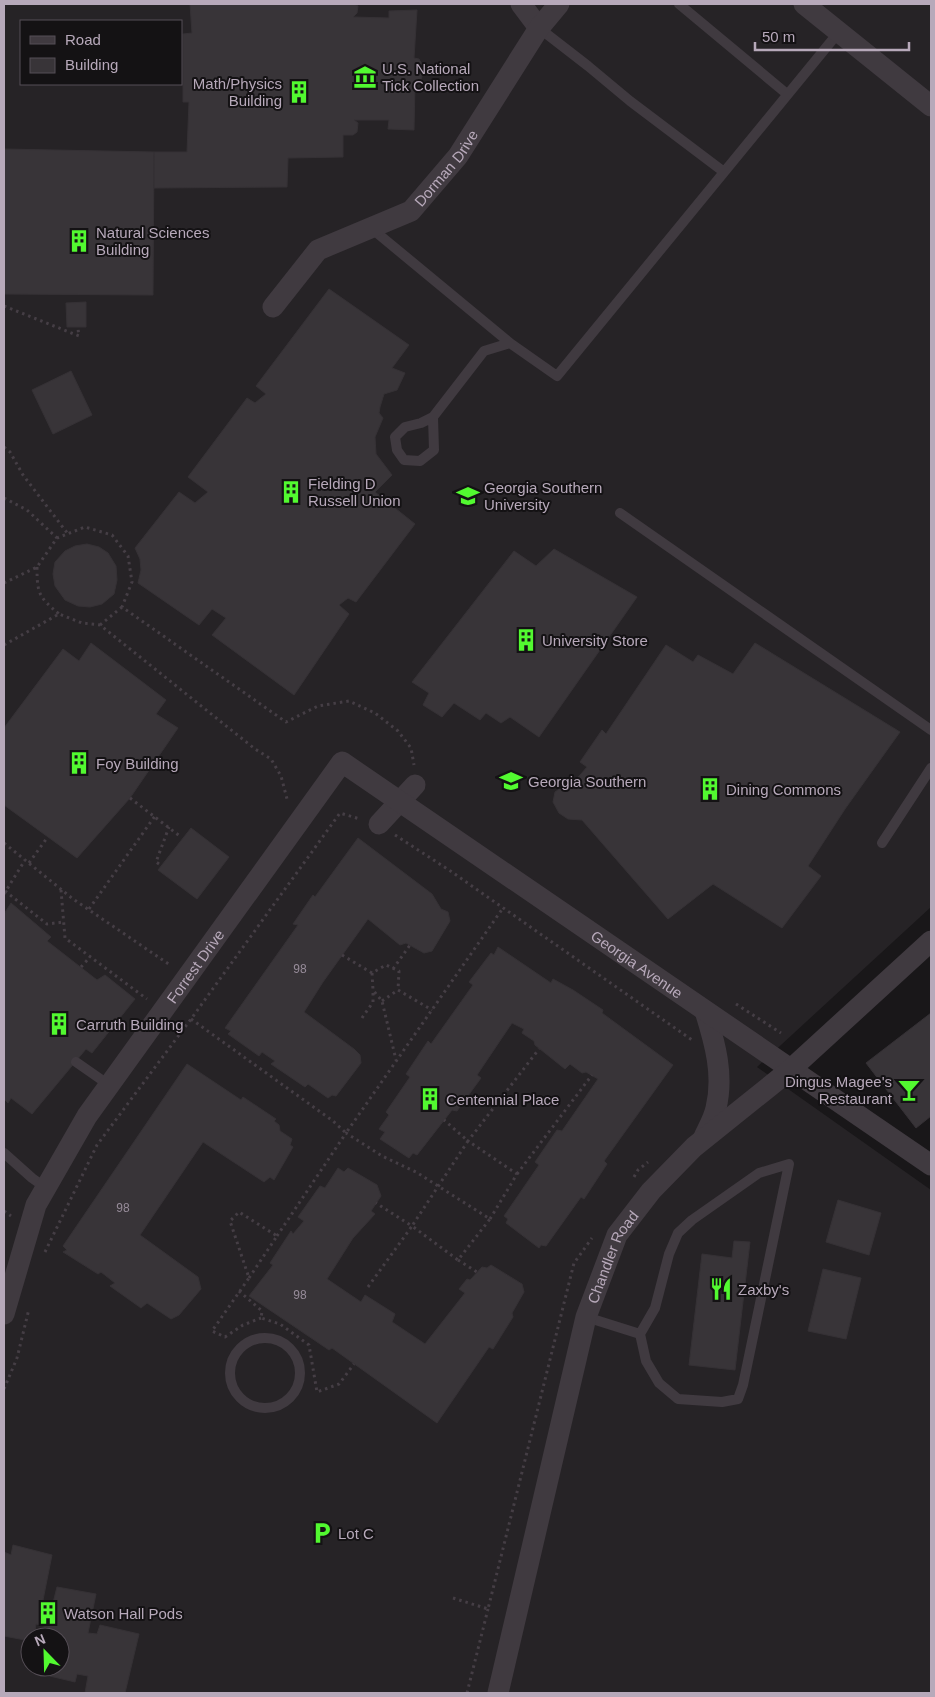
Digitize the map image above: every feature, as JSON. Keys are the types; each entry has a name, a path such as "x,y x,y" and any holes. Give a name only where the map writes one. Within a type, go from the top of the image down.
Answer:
{"street":[{"path":"520,4 539,28"},
{"name":"Dorman Drive","path":"273,307 318,250 411,211 458,156 539,28 559,4"},
{"path":"804,4 931,106"},
{"name":"Georgia Avenue","path":"342,762 931,1165"},
{"name":"Forrest Drive","path":"4,1314 36,1205 87,1116 342,762"},
{"path":"379,824 415,785"},
{"name":"Chandler Road","path":"498,1693 586,1317 617,1235 651,1191 703,1140 790,1070 931,941"},
{"path":"703,1140 716,1109 719,1088 715,1043 705,1012"}],"lane":[{"path":"679,4 787,94"},
{"path":"539,28 630,101 724,172"},
{"path":"371,228 510,343 557,376 838,33"},
{"path":"433,417 434,450 420,461 404,460 397,450 395,437 405,427 421,423 433,417 484,351 510,343"},
{"path":"620,513 931,730"},
{"path":"882,843 931,768"},
{"path":"76,1062 109,1085"},
{"path":"4,1153 46,1188"},
{"path":"789,1164 743,1385 738,1399 722,1402 678,1399 659,1383 646,1361 640,1334 655,1308 669,1254 678,1233 692,1220 759,1173 789,1164"},
{"path":"586,1317 640,1334"},
{"path":"260,1338 274,1339 286,1344 295,1355 300,1368 299,1381 293,1394 283,1403 270,1408 256,1407 243,1401 234,1391 230,1378 230,1364 236,1351 247,1342 260,1338"}],"path":[{"path":"4,306 79,336 78,328"},
{"path":"4,447 10,452 24,475 68,534"},
{"path":"4,498 27,510 57,538"},
{"path":"4,583 37,567 57,538 85,527 112,535 128,556 132,582 122,607 100,625"},
{"path":"37,567 37,585 42,599 59,614 82,623 100,625 255,749 271,759 281,776 287,799"},
{"path":"122,607 286,722 318,706 349,701 375,713 398,731 411,748 415,785"},
{"path":"4,645 59,614"},
{"path":"130,798 181,837"},
{"path":"44,1254 97,1145 192,1019 340,813 379,824 695,1042"},
{"path":"88,909 155,816"},
{"path":"159,864 156,862 168,827"},
{"path":"28,863 47,838"},
{"path":"4,843 88,909 174,968"},
{"path":"25,860 5,892 47,924 64,922"},
{"path":"61,889 65,938 150,1001"},
{"path":"354,1364 339,1384 316,1392 309,1345 280,1324 261,1318 243,1325 225,1337 212,1331 396,1060 503,908"},
{"path":"394,969 410,945"},
{"path":"342,955 372,973"},
{"path":"81,967 90,957"},
{"path":"372,973 386,965 399,971 398,990"},
{"path":"362,1018 373,1002 372,973"},
{"path":"373,990 382,1001 396,1060"},
{"path":"398,990 432,1010"},
{"path":"382,1001 398,990"},
{"path":"732,1001 781,1033"},
{"path":"192,1019 333,1121 346,1133 382,1156 416,1172 490,1219"},
{"path":"368,1287 412,1226 468,1141 539,1048"},
{"path":"458,1260 490,1219 517,1174 592,1075"},
{"path":"444,1120 468,1141 517,1174"},
{"path":"376,1203 477,1272"},
{"path":"4,1211 11,1216"},
{"path":"249,1278 230,1221 239,1212 276,1236"},
{"path":"239,1291 262,1311 261,1318"},
{"path":"4,1389 18,1358 31,1301"},
{"path":"467,1693 488,1609"}],"shaded area":[{"name":"Georgia Southern University","path":"4,4 931,4 931,907 757,1067 931,1190 931,1693 4,1693"}],"building":[{"name":"Math/Physics Building","path":"190,4 354,4 358,6 357,13 353,17 389,18 389,11 417,10 414,58 419,59 424,68 421,80 415,83 414,130 388,129 389,120 354,120 358,123 357,132 353,135 343,135 343,157 288,158 287,187 154,188 154,152 187,152 189,102 183,102 183,34 192,33"},
{"name":"Natural Sciences Building","path":"4,149 154,152 153,295 4,294"},
{"name":"Fielding D Russell Union","path":"329,289 409,345 392,368 405,373 397,390 384,394 380,407 379,413 383,418 375,437 376,454 392,475 375,492 415,524 356,602 348,598 339,605 349,614 294,695 212,635 226,618 212,609 199,625 138,583 141,570 140,559 135,548 179,492 195,503 208,492 188,477 247,398 255,403 266,394 256,386"},
{"path":"86,302 86,327 67,327 66,303"},
{"path":"71,371 92,415 53,434 32,390"},
{"path":"87,544 99,547 108,553 116,566 117,580 114,594 102,604 90,607 78,606 65,600 55,586 53,574 55,562 65,551 75,546"},
{"name":"University Store","path":"554,549 637,597 539,737 510,717 501,723 486,713 480,720 454,703 442,717 423,705 429,693 412,682 514,551 536,566"},
{"name":"Foy Building","path":"91,643 166,700 156,714 178,728 130,798 77,858 4,805 4,728 63,649 79,661"},
{"name":"Dining Commons","path":"755,643 900,732 845,809 808,866 821,876 782,928 713,884 668,919 582,820 568,819 559,813 553,802 555,792 565,785 574,782 587,767 580,762 602,730 606,734 666,645 693,662 698,655 733,674"},
{"path":"191,828 229,857 197,899 158,870"},
{"path":"358,838 432,894 441,909 448,912 450,921 432,951 424,953 406,943 400,945 368,919 323,982 304,1012 354,1049 360,1055 361,1063 336,1096 332,1095 328,1098 308,1084 305,1087 271,1064 275,1061 262,1052 259,1056 228,1034 231,1031 225,1028 298,925 293,924 313,895 315,897"},
{"name":"Carruth Building","path":"11,903 51,937 47,941 97,980 105,975 135,999 92,1053 86,1049 32,1114 11,1098 8,1103 4,1099 4,914"},
{"name":"Centennial Place","path":"498,947 551,983 553,979 603,1010 602,1013 673,1065 604,1161 607,1164 584,1199 581,1197 546,1246 541,1245 539,1248 506,1223 508,1219 504,1216 539,1165 535,1162 557,1130 562,1131 598,1079 586,1072 582,1073 570,1064 565,1069 535,1045 534,1041 522,1033 524,1029 512,1023 477,1075 481,1078 457,1111 452,1110 417,1155 413,1153 409,1158 380,1139 385,1132 379,1129 389,1115 386,1112 410,1077 406,1074 428,1041 431,1044 473,985 469,982 491,953 494,955"},
{"name":"Dingus Magee's Restaurant","path":"931,1013 931,1116 916,1128 866,1063"},
{"path":"187,1064 241,1100 243,1097 276,1119 274,1121 279,1125 280,1131 292,1139 290,1145 293,1147 274,1180 270,1177 264,1182 203,1142 140,1235 198,1277 201,1289 179,1315 171,1319 147,1303 141,1308 110,1286 115,1283 101,1272 98,1274 63,1252 67,1250 63,1246"},
{"path":"338,1168 344,1172 348,1168 377,1185 381,1196 371,1211 375,1214 353,1238 327,1279 361,1302 365,1295 395,1314 392,1322 425,1344 465,1293 459,1289 467,1279 470,1280 482,1267 487,1268 491,1265 522,1284 524,1292 512,1313 513,1317 493,1349 489,1347 437,1423 332,1348 329,1350 249,1296 273,1265 270,1263 291,1231 293,1234 304,1221 298,1217 320,1186 325,1188"},
{"path":"838,1200 881,1213 869,1255 826,1242"},
{"path":"734,1241 750,1242 735,1370 689,1365 702,1254 732,1258"},
{"path":"823,1269 861,1278 846,1339 808,1331"},
{"name":"Watson Hall Pods","path":"13,1545 52,1555 43,1600 53,1603 57,1587 96,1594 88,1633 97,1634 100,1625 139,1634 125,1693 85,1693 88,1676 77,1674 75,1682 54,1677 70,1677 70,1627 48,1627 36,1624 36,1627 20,1627 20,1639 4,1636 4,1552 11,1555"}],"place":[{"name":"U.S. National Tick Collection","path":"365,77"},
{"name":"Math/Physics Building","path":"299,92"},
{"name":"Natural Sciences Building","path":"79,241"},
{"name":"Fielding D Russell Union","path":"291,492"},
{"name":"Georgia Southern University","path":"468,496"},
{"name":"University Store","path":"526,640"},
{"name":"Foy Building","path":"79,763"},
{"name":"Georgia Southern","path":"511,781"},
{"name":"Dining Commons","path":"710,789"},
{"name":"Carruth Building","path":"59,1024"},
{"name":"Dingus Magee's Restaurant","path":"909,1090"},
{"name":"Centennial Place","path":"430,1099"},
{"name":"Zaxby's","path":"721,1289"},
{"name":"Lot C","path":"322,1533"},
{"name":"Watson Hall Pods","path":"48,1613"}]}
